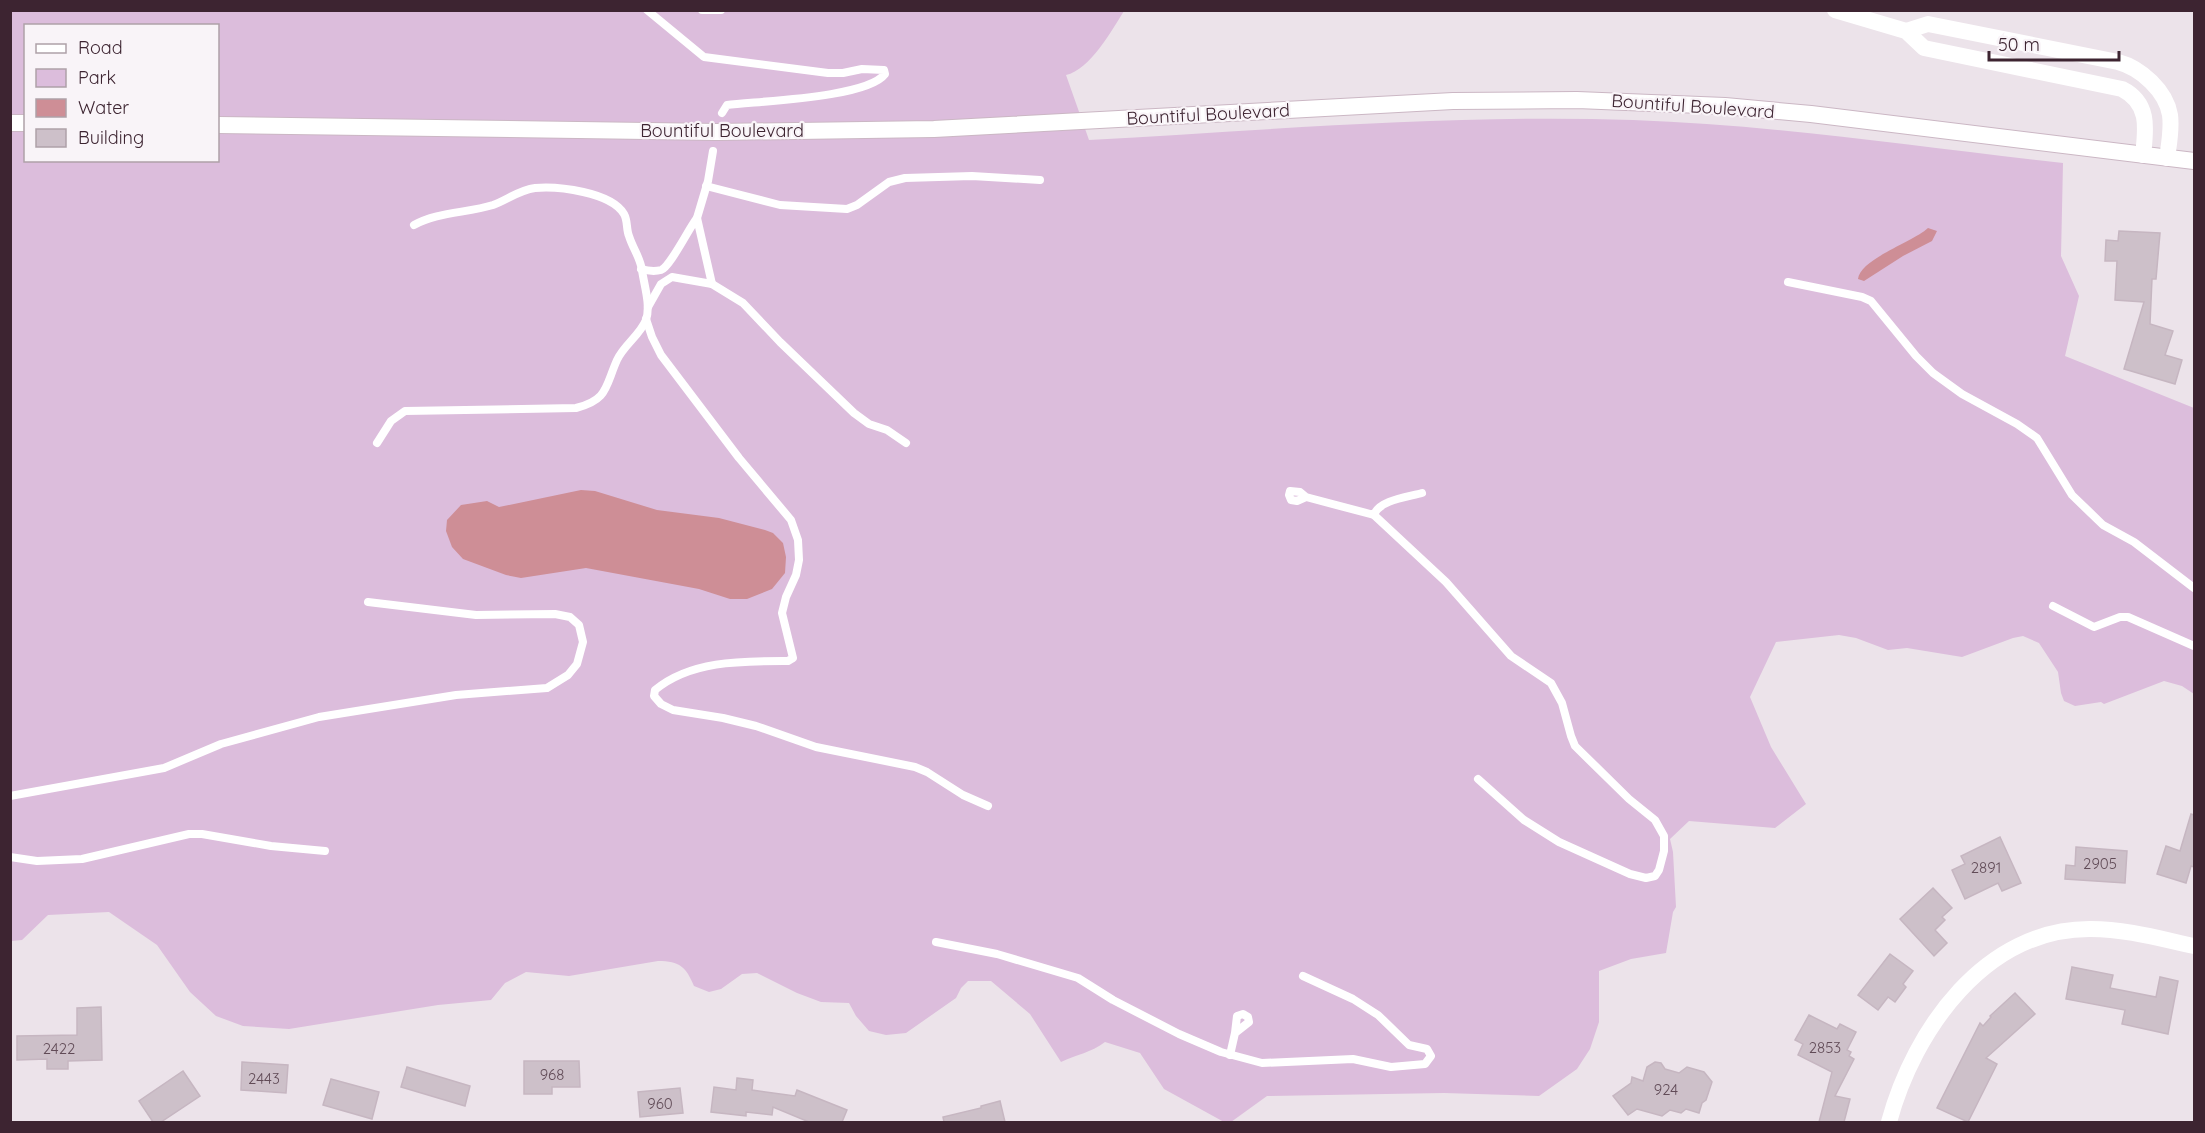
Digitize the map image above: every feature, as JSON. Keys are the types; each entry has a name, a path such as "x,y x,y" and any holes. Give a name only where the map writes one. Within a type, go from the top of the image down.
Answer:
{"main road":[{"path":"1835,10 1906,31 1924,48 2117,87 2127,92 2142,106 2146,119 2143,155"},
{"path":"1906,31 1928,24 2118,62 2136,68 2157,90 2168,107 2171,124 2167,158"},
{"name":"Bountiful Boulevard","path":"219,125 717,132 934,129 1453,101 1587,100 1725,106 1811,114 2194,161"},
{"path":"1889,1122 1907,1074 1925,1039 1943,1012 1962,987 2010,949 2050,934 2090,928 2110,929 2194,946"}],"lane":[{"path":"647,10 704,57 828,73 874,68 884,70 885,74 882,79 830,95 727,105 722,113"},
{"path":"702,10 721,10"},
{"path":"641,269 652,271 663,269 671,261 686,232 697,218 713,151"},
{"path":"706,186 780,205 847,210 889,182 905,178 972,176 1040,180"},
{"path":"414,225 425,219 495,204 533,188 561,188 589,194 615,205 624,214 628,236 640,258 648,308"},
{"path":"697,218 712,284"},
{"path":"377,443 391,422 405,411 576,408 590,404 600,398 608,388 617,359 646,319 648,308 660,285 672,277 712,284 743,303 854,413 869,424 887,430 906,443"},
{"path":"1788,282 1862,297 1871,301 1933,373 1962,394 2017,424 2037,438 2072,495 2103,525 2134,542 2194,588"},
{"path":"646,319 661,355 739,458 791,520 798,540 799,560 782,613 793,658 788,661 717,664 688,671 663,683 655,690 654,696 661,704 673,710 723,718 756,726 816,747 915,767 963,795 988,806"},
{"path":"1374,515 1376,510 1384,505 1422,493"},
{"path":"1306,497 1374,515 1446,582 1511,656 1551,683 1562,703 1575,746 1629,799 1655,820 1664,836 1664,851 1659,870 1655,876 1646,878 1630,874 1559,842 1524,820 1478,779"},
{"path":"10,796 164,768 221,744 319,717 456,695 547,688 568,675 577,664 583,642 579,625 570,617 555,614 476,615 368,602"},
{"path":"2053,606 2094,627 2128,617 2194,646"},
{"path":"10,857 37,861 82,860 144,843 189,834 325,851"},
{"path":"936,942 998,954 1078,978 1113,1000 1179,1034 1230,1055 1262,1064 1353,1059 1391,1067 1425,1064 1430,1060 1431,1056 1427,1049 1409,1045 1378,1015 1353,999 1303,976"},
{"path":"1230,1055 1235,1033"}],"green space":[{"path":"10,11 1124,11 1092,58 1075,72 1066,75 1089,140 1429,121 1633,120 1848,137 2063,163 2061,256 2079,296 2065,356 2194,408 2194,694 2182,686 2164,681 2104,704 2101,702 2075,706 2064,701 2058,672 2039,643 2023,636 1962,657 1907,648 1888,650 1856,638 1839,635 1776,642 1750,697 1771,747 1806,804 1775,828 1689,821 1670,839 1673,852 1676,907 1673,912 1666,953 1631,959 1599,971 1599,1022 1590,1049 1577,1069 1539,1096 1444,1093 1267,1096 1231,1122 1224,1122 1164,1089 1140,1053 1105,1042 1061,1062 1030,1014 991,981 968,981 956,998 906,1033 886,1035 869,1031 856,1016 849,1003 821,1002 757,973 742,974 721,989 709,992 694,986 681,966 666,961 569,976 526,972 505,983 491,1000 438,1005 289,1029 243,1026 216,1016 190,992 157,945 109,912 48,915 22,940 11,941"}],"water":[{"path":"1928,228 1937,231 1932,241 1864,281 1858,279 1861,272 1877,258"},
{"path":"581,490 595,491 657,510 719,518 773,533 783,543 786,557 785,573 772,589 747,599 730,599 699,589 586,568 521,578 506,575 463,559 452,547 446,531 447,520 461,505 487,501 499,507"}],"building":[{"path":"2119,231 2160,233 2156,279 2152,279 2150,324 2173,331 2165,355 2182,360 2175,384 2124,369 2144,302 2115,300 2117,261 2105,261 2106,240 2118,241"},
{"path":"2191,814 2194,815 2194,867 2191,866 2186,883 2157,874 2166,846 2180,851"},
{"path":"2000,837 2021,883 2002,891 1998,883 1965,899 1952,870 1965,864 1961,856"},
{"path":"2076,847 2127,851 2125,883 2065,879 2066,865 2075,866"},
{"path":"1933,888 1952,908 1942,917 1945,920 1935,930 1947,943 1934,956 1900,919"},
{"path":"1890,954 1913,971 1903,984 1906,987 1895,1002 1888,997 1878,1010 1858,995"},
{"path":"2072,967 2113,975 2110,988 2156,997 2160,977 2178,981 2168,1034 2122,1024 2125,1010 2066,999"},
{"path":"2015,993 2035,1014 1986,1058 1997,1064 1968,1122 1937,1108 1980,1023 1983,1026 1990,1016"},
{"path":"101,1007 102,1060 68,1061 68,1069 47,1069 47,1059 17,1060 17,1036 77,1035 77,1008"},
{"path":"1809,1015 1837,1029 1840,1024 1856,1032 1847,1050 1851,1052 1849,1056 1854,1059 1835,1096 1850,1099 1844,1122 1819,1122 1832,1072 1798,1055 1803,1044 1795,1040"},
{"path":"524,1061 579,1061 580,1087 552,1087 552,1094 524,1094"},
{"path":"242,1062 288,1065 286,1093 241,1090"},
{"path":"1655,1062 1661,1063 1665,1069 1679,1073 1687,1067 1704,1072 1712,1082 1699,1113 1686,1109 1681,1113 1670,1110 1662,1116 1637,1109 1628,1115 1613,1096 1631,1083 1632,1077 1643,1081 1647,1067"},
{"path":"407,1067 470,1086 465,1106 401,1087"},
{"path":"183,1071 200,1096 161,1122 153,1122 139,1101"},
{"path":"737,1078 753,1080 752,1090 795,1096 797,1090 847,1110 842,1122 809,1122 773,1107 772,1115 746,1112 746,1116 711,1112 714,1087 736,1090"},
{"path":"331,1079 379,1092 372,1119 323,1105"},
{"path":"680,1088 683,1113 640,1117 638,1092"},
{"path":"1000,1101 1005,1122 944,1122 943,1117"}]}
